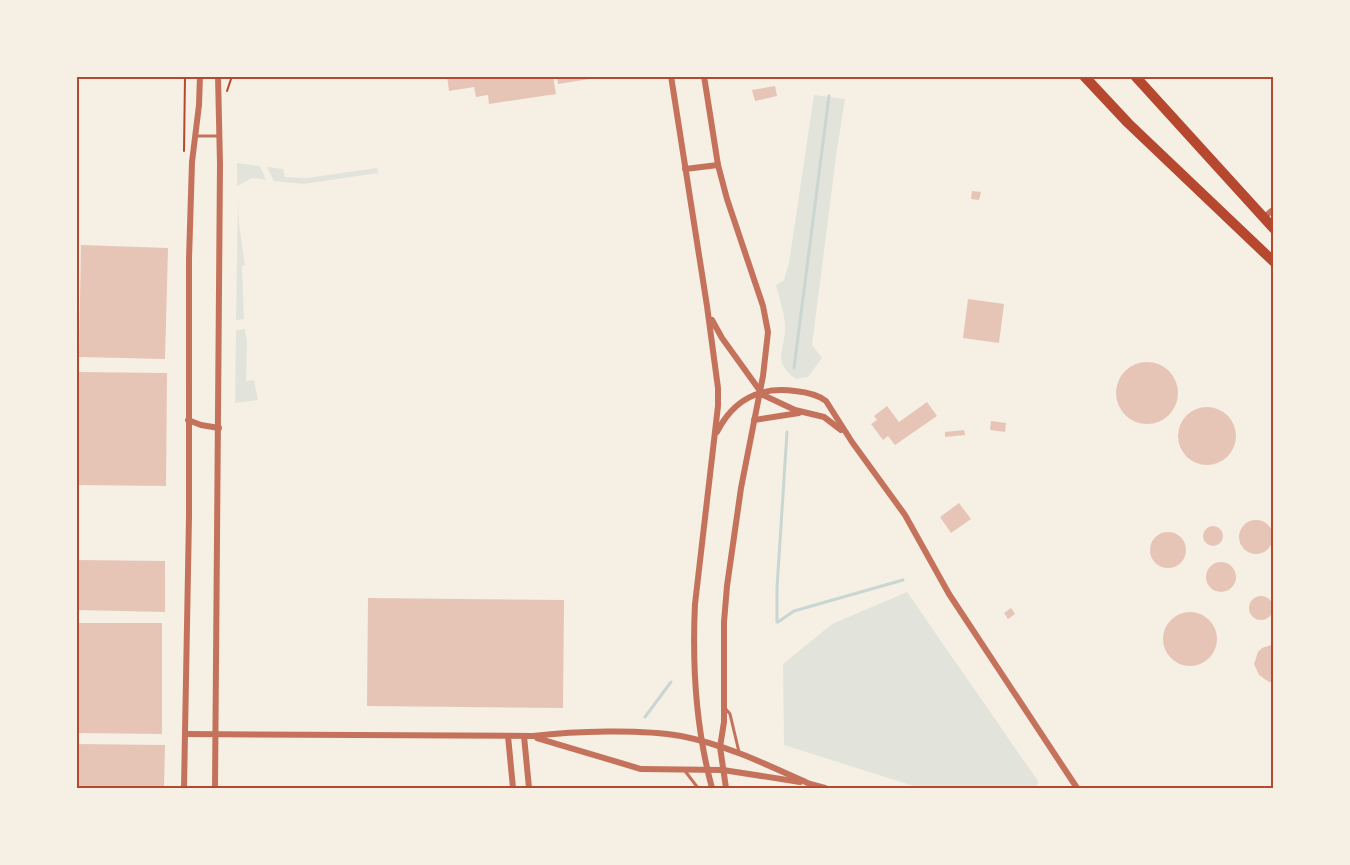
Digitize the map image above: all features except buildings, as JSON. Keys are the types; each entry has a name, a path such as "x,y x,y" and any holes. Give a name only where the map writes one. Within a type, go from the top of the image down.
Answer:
{"highway":[{"path":"1084,76 1128,123 1274,262"},
{"path":"1135,76 1274,229"}],"street":[{"path":"184,789 189,517 189,259 192,162 200,76"},
{"path":"215,789 219,428 220,136 218,76"},
{"path":"671,76 708,306 718,400 694,611 694,653 701,741 712,789"},
{"path":"704,76 718,165 767,325 767,348 741,488 727,586 724,622 724,706 720,747 726,789"},
{"path":"685,170 718,165"},
{"path":"1263,218 1274,209"},
{"path":"708,306 718,332 760,392 780,404 829,419 852,442"},
{"path":"714,441 720,426 733,410 760,392 773,389 787,390 823,399 895,500 949,594 1077,789"},
{"path":"754,420 792,413 812,414"},
{"path":"188,420 219,428"},
{"path":"185,734 533,736 574,733 653,733 681,736 720,747 825,789"},
{"path":"508,736 513,789"},
{"path":"524,736 529,789"},
{"path":"533,736 638,768 723,770 812,785"}],"lane":[{"path":"195,136 220,136"},
{"path":"724,706 730,714 740,754"},
{"path":"683,768 698,789"}],"path":[{"path":"184,160 185,76"}],"shaded area":[{"path":"814,95 845,99 812,345 822,358 808,377 796,379 788,373 782,361 785,322 776,285 784,280 789,263"},
{"path":"237,163 260,166 266,180 252,178 237,186"},
{"path":"267,167 283,169 285,177 307,178 377,168 378,173 303,184 274,181"},
{"path":"238,199 245,265 242,266 244,319 236,320"},
{"path":"245,329 246,381 254,380 258,400 235,403 236,330"},
{"path":"907,592 1038,781 1037,788 920,788 784,745 783,664 832,624"}],"waterway":[{"path":"794,368 829,96"},
{"path":"777,622 787,432"},
{"path":"778,622 794,611 903,580"},
{"path":"645,717 671,682"}]}
